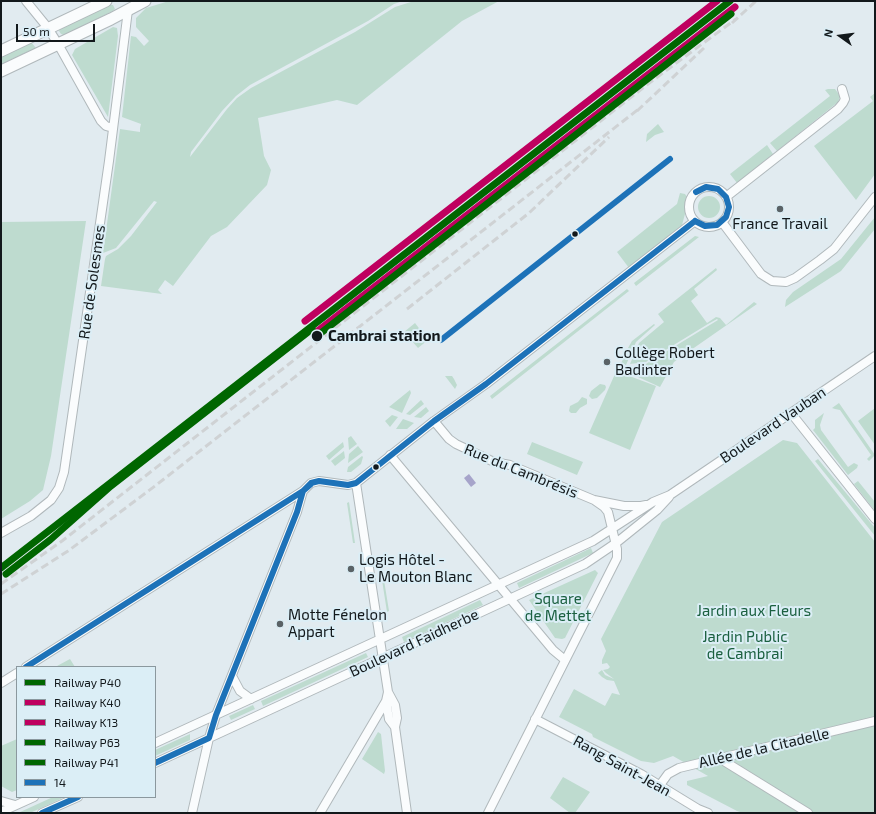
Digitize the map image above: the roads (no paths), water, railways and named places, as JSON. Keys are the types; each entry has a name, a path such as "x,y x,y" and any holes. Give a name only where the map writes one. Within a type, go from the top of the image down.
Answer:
{"main road":[{"path":"1,51 106,1"},
{"path":"1,71 58,44 128,6 145,1"}],"street":[{"path":"26,1 48,28 101,121 106,126 114,128"},
{"name":"Rue de Solesmes","path":"1,533 31,516 47,503 56,494 64,472 114,128 128,6"},
{"path":"726,197 838,109 845,99 842,89"},
{"path":"712,187 720,190 726,197 729,203 729,210 722,222 708,227 695,221 691,216 689,206 692,197 698,190 712,187"},
{"path":"722,222 761,274 772,281 786,282 834,249 875,197"},
{"path":"28,666 303,491 311,483 319,481 348,485 356,483 390,455 486,384 695,221"},
{"name":"Boulevard Vauban","path":"612,529 652,502 670,495 875,356"},
{"path":"791,413 875,519"},
{"name":"Rue du Cambrésis","path":"434,421 449,439 464,449 499,464 510,465 594,500 616,505 635,506 641,506 652,502"},
{"path":"390,455 553,650 565,660"},
{"path":"320,813 386,701 388,692 356,483"},
{"path":"192,813 209,738 216,715 297,512 303,491"},
{"name":"Boulevard Vauban","path":"616,543 657,510 670,495"},
{"name":"Rue du Cambrésis","path":"488,813 618,554 606,510 594,500"},
{"name":"Boulevard Faidherbe","path":"156,743 584,546 612,529"},
{"name":"Boulevard Faidherbe","path":"156,763 585,564 616,543"},
{"path":"1,683 16,674"},
{"path":"232,676 240,691 251,699"},
{"path":"388,692 396,705 398,718 395,728 407,813"},
{"path":"386,701 389,719 395,728"},
{"name":"Rang Saint-Jean","path":"535,719 660,785 693,806 708,813"},
{"name":"Allée de la Citadelle","path":"660,785 666,776 672,771 719,758 875,721"},
{"path":"719,758 808,813"},
{"path":"1,812 32,798"},
{"path":"42,813 76,798"},
{"path":"1,801 15,805"}],"water":[{"path":"469,474 476,483 471,487 464,478"}],"railway":[{"path":"732,23 756,1"},
{"path":"1,584 62,541 648,84 736,19"},
{"path":"637,111 704,48"},
{"path":"1,594 68,551 155,486 640,108"},
{"path":"407,309 529,213 609,137"}],"rail line":[{"name":"K13","path":"305,321 717,1"},
{"name":"P40","path":"1,568 730,1"},
{"name":"K40","path":"315,333 735,7"},
{"name":"P63","path":"317,336 731,14"},
{"name":"P41","path":"6,574 50,540 111,486 312,329"}],"place":[{"name":"France Travail","path":"780,209"},
{"name":"Cambrai station","path":"317,336"},
{"name":"Collège Robert Badinter","path":"607,362"},
{"name":"Logis Hôtel - Le Mouton Blanc","path":"351,569"},
{"name":"Motte Fénelon Appart","path":"280,624"}],"park label":[{"name":"Square de Mettet","path":"558,608"},
{"name":"Jardin aux Fleurs","path":"754,611"},
{"name":"Jardin Public de Cambrai","path":"745,646"}]}
